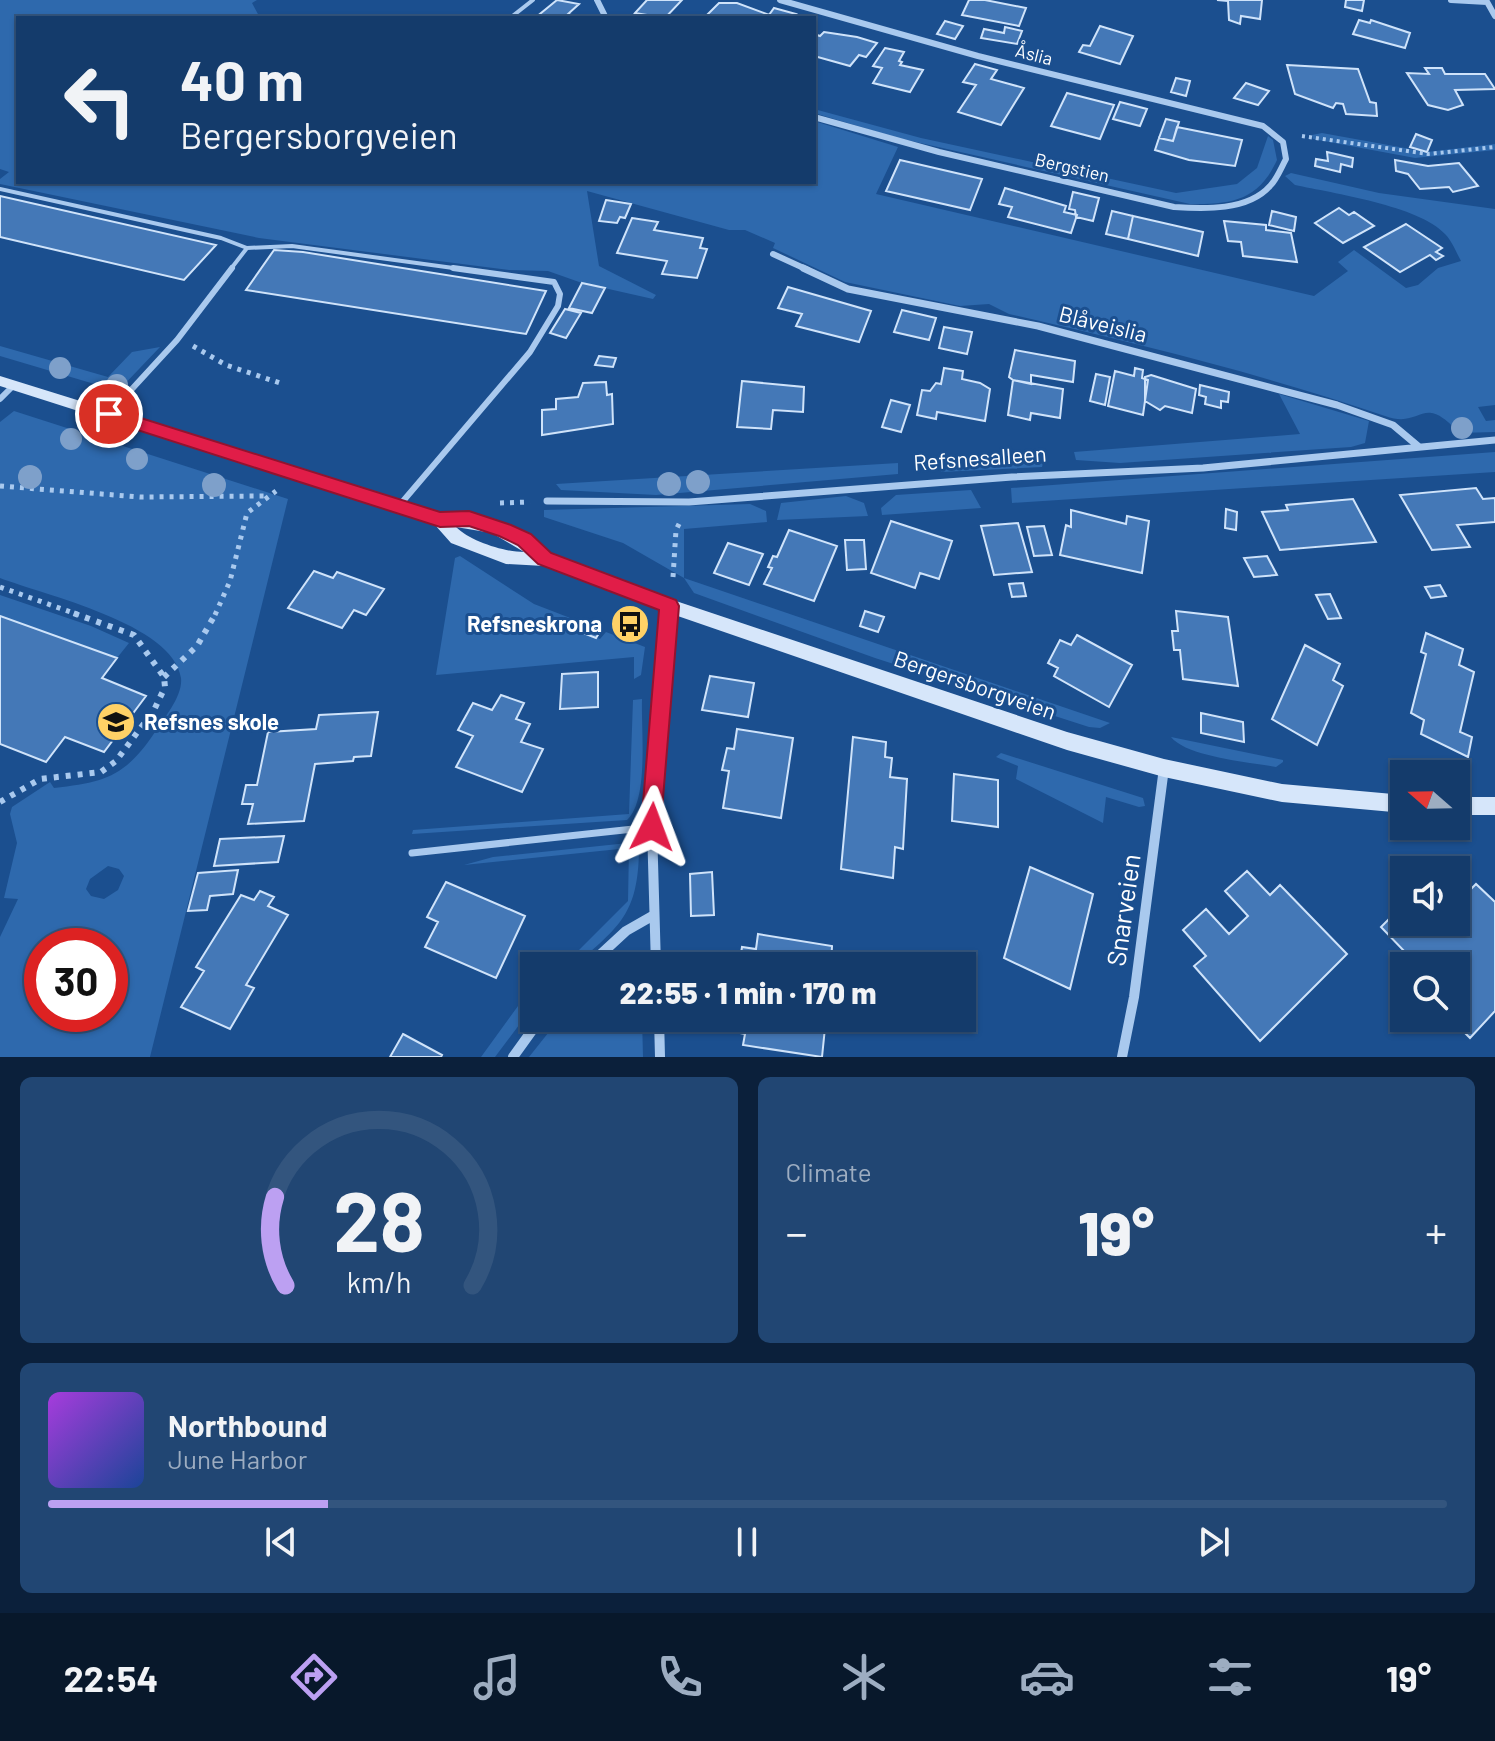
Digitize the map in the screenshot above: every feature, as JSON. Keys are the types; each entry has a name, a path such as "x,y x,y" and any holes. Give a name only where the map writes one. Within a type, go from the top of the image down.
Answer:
{"street":[{"name":"Åslia","path":"780,0 978,56 1248,122 1279,137"},
{"path":"1451,0 1486,1 1495,16"},
{"name":"Bergstien","path":"816,118 939,152 1174,207 1200,209 1236,205 1269,188 1286,159 1279,137"},
{"name":"Blåveislia","path":"773,254 848,289 1080,336 1337,405 1393,425 1418,446"},
{"path":"7,383 440,520"},
{"name":"Refsnesalleen","path":"547,501 689,502 1012,477 1203,468 1495,440"},
{"name":"Bergersborgveien","path":"440,520 469,519 505,530 524,539 544,559"},
{"name":"Bergersborgveien","path":"440,520 457,538 512,559 544,559 669,606 1067,741 1164,768 1282,793 1390,803"},
{"path":"655,952 652,827 669,606"},
{"name":"Snarveien","path":"1122,1057 1138,966 1164,768"},
{"path":"1470,806 1495,806"},
{"path":"603,952 626,931 654,915"},
{"path":"513,1057 531,1032"},
{"path":"659,1032 660,1057"}],"lane":[{"path":"513,16 533,0"},
{"path":"0,189 207,235 247,248 292,246 548,280 558,286 558,306 530,352 398,507"},
{"path":"109,414 177,340 247,248"},
{"path":"0,399 7,383"},
{"path":"412,853 652,827"}],"path":[{"path":"1279,137 1331,139 1428,154 1495,147"},
{"path":"177,340 226,365 280,383"},
{"path":"0,486 140,497 265,496"},
{"path":"164,677 182,666 207,630 244,542 247,513 265,496 277,491"},
{"path":"493,504 547,501"},
{"path":"673,577 676,530 689,502"},
{"path":"0,587 134,635 164,677 165,687 154,710 116,761 101,772 40,779 0,802"}],"shaded area":[{"path":"0,0 257,0 252,3 259,16 16,16 16,184 816,184 816,122 898,147 876,194 1314,296 1348,271 1338,262 1354,250 1406,288 1418,285 1438,268 1461,261 1452,243 1433,224 1396,208 1295,185 1285,176 1291,173 1379,193 1495,209 1495,405 1478,407 1486,421 1495,420 1495,432 1459,433 1437,415 1429,413 1407,419 1385,416 1198,360 1009,314 989,304 960,306 845,282 773,248 775,243 745,230 729,230 587,191 599,266 656,295 653,299 582,283 548,271 509,270 259,238 0,184 0,179 9,172 0,169"},
{"path":"816,110 921,138 1176,193 1237,184 1257,168 1268,136 1273,140 1277,160 1270,174 1252,192 1231,201 1190,204 898,138 816,114"},
{"path":"1322,133 1427,152 1495,144 1495,150 1415,158 1313,139 1312,135"},
{"path":"0,346 108,377 132,352 160,347 118,391 0,356"},
{"path":"1279,394 1369,421 1365,443 1351,447 1120,463 1076,460 1074,452 1300,434"},
{"name":"Refsnes skole","path":"14,411 288,499 150,1057 0,1057 0,937 18,899 4,898 17,843 10,814 12,807 50,782 54,788 87,783 123,768 144,747 168,714 179,692 181,678 173,659 156,642 132,627 75,603 0,578 0,422","holes":["108,866 119,869 124,876 118,890 104,899 91,896 86,889 90,879"]},
{"path":"1495,452 1495,472 1012,503 1011,488"},
{"path":"1045,455 1042,467 941,472 938,461"},
{"path":"898,463 898,474 656,495 561,490 556,484"},
{"path":"971,490 981,508 882,515 881,508 896,495"},
{"path":"846,496 864,503 868,516 777,520 781,503"},
{"path":"750,504 766,511 767,522 684,529 684,578 623,543 544,517 544,510"},
{"path":"460,556 534,604 578,621 574,630 600,639 606,632 645,647 641,675 634,679 634,657 436,675 455,558"},
{"path":"684,578 1110,723 1100,728 1089,727 875,658 694,593"},
{"path":"0,595 91,626 129,643 117,658 0,616"},
{"path":"642,699 641,781 634,810 627,820 412,834 413,830 629,814 633,700"},
{"path":"1171,737 1283,762 1276,767 1219,758 1190,749"},
{"path":"1001,753 1143,798 1145,806 1106,797 1103,823 1016,779 1018,766 996,757"},
{"path":"628,843 639,850 635,890 630,904 615,929 590,952 577,952 628,901 629,848 464,865 493,857"},
{"path":"520,1004 520,1024 495,1057 481,1057"},
{"path":"549,1032 642,1032 643,1057 529,1057"}],"building":[{"path":"557,0 579,4 568,14 575,16 537,16"},
{"path":"647,0 682,0 667,16 635,13"},
{"path":"969,0 1026,8 1019,26 962,15"},
{"path":"1217,0 1262,0 1260,19 1241,16 1240,24 1229,20 1228,1"},
{"path":"1346,0 1364,0 1362,11 1345,7"},
{"path":"719,3 737,3 772,16 709,16 707,15"},
{"path":"774,8 796,14 794,16 769,15"},
{"path":"1359,20 1370,23 1371,20 1410,33 1405,48 1353,34"},
{"path":"945,21 963,26 955,39 937,34"},
{"path":"1100,26 1133,36 1120,64 1079,52 1083,45 1090,46"},
{"path":"1005,27 1022,31 1017,44 981,38 984,29 1004,33"},
{"path":"824,32 877,43 866,57 859,55 850,66 816,57 816,35 820,36"},
{"path":"885,48 904,52 900,65 923,70 910,92 873,83 882,68 873,66"},
{"path":"975,64 997,70 991,79 1024,88 1001,125 958,112 976,85 963,82"},
{"path":"1287,65 1358,69 1370,102 1376,103 1377,116 1346,114 1343,104 1336,103 1333,108 1295,94"},
{"path":"1425,68 1442,68 1445,74 1485,74 1495,89 1455,90 1463,105 1448,110 1428,105 1407,73 1429,74"},
{"path":"1176,78 1190,81 1186,96 1171,92"},
{"path":"1246,83 1269,91 1258,105 1234,98"},
{"path":"1067,93 1114,105 1100,139 1051,126"},
{"path":"1120,102 1147,109 1140,126 1113,119"},
{"path":"1166,119 1179,122 1173,141 1159,138"},
{"path":"1177,127 1242,140 1235,166 1189,160 1155,150 1159,138 1173,141"},
{"path":"1416,134 1432,140 1427,152 1410,147"},
{"path":"1327,152 1353,158 1352,167 1341,164 1340,172 1315,166 1316,159 1328,161"},
{"path":"900,160 982,179 970,210 886,191"},
{"path":"1395,160 1428,166 1459,163 1478,186 1453,192 1449,187 1420,189 1408,174 1396,171"},
{"path":"1005,188 1066,206 1064,212 1077,215 1071,233 1008,217 1012,207 999,204"},
{"path":"1073,192 1099,198 1093,221 1076,217 1075,210 1069,209"},
{"path":"0,196 216,245 184,280 0,237"},
{"path":"606,200 631,204 625,218 620,217 617,223 599,221"},
{"path":"1339,208 1349,215 1354,212 1374,226 1343,243 1315,223"},
{"path":"1112,211 1133,216 1128,239 1106,234"},
{"path":"1272,211 1296,217 1294,231 1269,225"},
{"path":"1133,216 1203,232 1198,256 1128,239"},
{"path":"632,218 658,222 654,230 703,238 700,248 707,249 697,278 662,274 667,261 617,253"},
{"path":"1224,221 1266,225 1266,230 1291,233 1297,262 1243,256 1241,242 1228,241"},
{"path":"1406,224 1442,248 1436,252 1443,256 1436,260 1430,255 1400,272 1364,247"},
{"path":"274,250 546,291 526,334 246,290"},
{"path":"582,283 605,288 592,313 569,308"},
{"path":"788,287 871,311 859,342 796,326 802,314 778,308"},
{"path":"565,309 581,313 566,338 550,333"},
{"path":"902,310 936,318 929,340 894,332"},
{"path":"944,327 972,332 967,354 939,348"},
{"path":"1015,350 1075,361 1073,382 1031,375 1031,384 1013,380 1009,377"},
{"path":"599,356 616,358 613,367 595,365"},
{"path":"944,368 963,371 962,379 990,389 985,421 937,412 936,419 917,415 922,390 930,391 936,383 941,384"},
{"path":"1135,368 1143,370 1142,378 1148,380 1143,415 1108,406 1115,371 1134,376"},
{"path":"1096,374 1110,377 1105,405 1090,401"},
{"path":"1151,375 1196,389 1192,413 1165,406 1160,410 1145,401 1145,377"},
{"path":"1013,380 1063,389 1060,418 1031,413 1030,420 1008,415"},
{"path":"742,381 804,387 803,412 773,410 771,429 737,427"},
{"path":"606,382 607,395 612,394 613,424 542,435 542,410 556,409 556,399 578,397 583,383"},
{"path":"1200,385 1229,392 1228,402 1221,401 1221,408 1205,404 1206,397 1199,395"},
{"path":"891,400 910,405 901,432 882,427"},
{"path":"1476,488 1483,499 1495,498 1495,522 1457,525 1470,547 1432,550 1400,495"},
{"path":"1353,499 1376,542 1280,550 1262,512 1288,510 1286,505"},
{"path":"1226,509 1237,512 1236,530 1225,528"},
{"path":"1071,510 1126,524 1127,516 1149,521 1142,573 1060,555 1066,525 1071,527"},
{"path":"891,521 952,541 939,579 920,573 915,588 871,573"},
{"path":"1018,523 1032,572 994,575 981,526"},
{"path":"1044,526 1052,555 1034,556 1027,527"},
{"path":"789,530 837,546 814,601 764,584 772,568 768,567 773,556 777,557"},
{"path":"845,540 864,540 866,569 847,570"},
{"path":"728,543 763,554 749,585 714,573"},
{"path":"1267,556 1277,575 1254,577 1244,558"},
{"path":"314,571 333,578 337,572 384,589 366,615 354,610 342,628 288,608"},
{"path":"1023,583 1026,596 1012,597 1009,584"},
{"path":"1440,585 1446,596 1431,598 1425,587"},
{"path":"1330,594 1341,618 1328,619 1316,595"},
{"path":"865,611 884,617 878,632 860,626"},
{"path":"1176,611 1228,617 1238,686 1183,679 1180,650 1174,650 1172,631 1178,631"},
{"path":"0,616 117,658 102,678 146,696 104,752 65,737 46,762 0,744"},
{"path":"582,623 601,630 596,638 578,631"},
{"path":"1426,633 1463,649 1459,665 1474,672 1460,732 1472,737 1468,757 1421,734 1424,720 1411,713 1426,654 1421,652"},
{"path":"1077,635 1132,665 1109,707 1054,676 1058,668 1048,663 1060,640 1071,645"},
{"path":"1305,645 1340,664 1333,680 1343,686 1317,745 1272,719"},
{"path":"598,672 598,707 560,709 562,674"},
{"path":"710,676 754,683 748,717 702,710"},
{"path":"501,695 524,703 516,719 530,724 521,742 543,749 522,792 456,767 473,736 458,730 473,703 492,710"},
{"path":"378,712 371,756 354,757 353,761 315,764 304,821 248,824 253,804 242,804 246,785 257,785 268,732 316,729 319,715"},
{"path":"1201,713 1243,722 1244,742 1201,733"},
{"path":"737,729 793,738 781,818 723,808 729,771 722,770 727,748 734,749"},
{"path":"853,737 886,742 885,757 892,758 890,777 907,779 903,849 895,847 893,878 841,869"},
{"path":"954,774 998,780 998,827 952,821"},
{"path":"284,836 278,862 214,866 220,839"},
{"path":"1030,867 1093,894 1070,989 1004,958"},
{"path":"238,870 233,894 210,896 207,910 188,911 198,873"},
{"path":"1247,871 1270,895 1280,885 1347,954 1260,1041 1194,966 1206,956 1183,930 1206,909 1229,934 1248,916 1225,891"},
{"path":"712,872 714,915 691,916 690,874"},
{"path":"446,882 525,916 496,978 425,947 438,922 427,917"},
{"path":"1476,884 1495,902 1495,1011 1470,1038 1464,1032 1470,1032 1470,952 1405,952 1381,927 1390,918 1390,936 1470,936 1470,890"},
{"path":"260,891 274,897 268,906 288,915 246,985 254,988 230,1029 181,1007 204,971 196,967 241,895 254,900"},
{"path":"758,934 832,946 832,952 741,952 742,947 756,949"},
{"path":"735,1032 825,1032 822,1057 743,1045 745,1034"},
{"path":"403,1034 442,1055 441,1057 390,1057"}],"place":[{"name":"Refsneskrona","path":"630,624"},
{"name":"Refsnes skole","path":"116,722"}],"route":[{"path":"109,414 440,520 469,519 505,530 524,539 544,559 669,606 664,638 652,827"}]}
